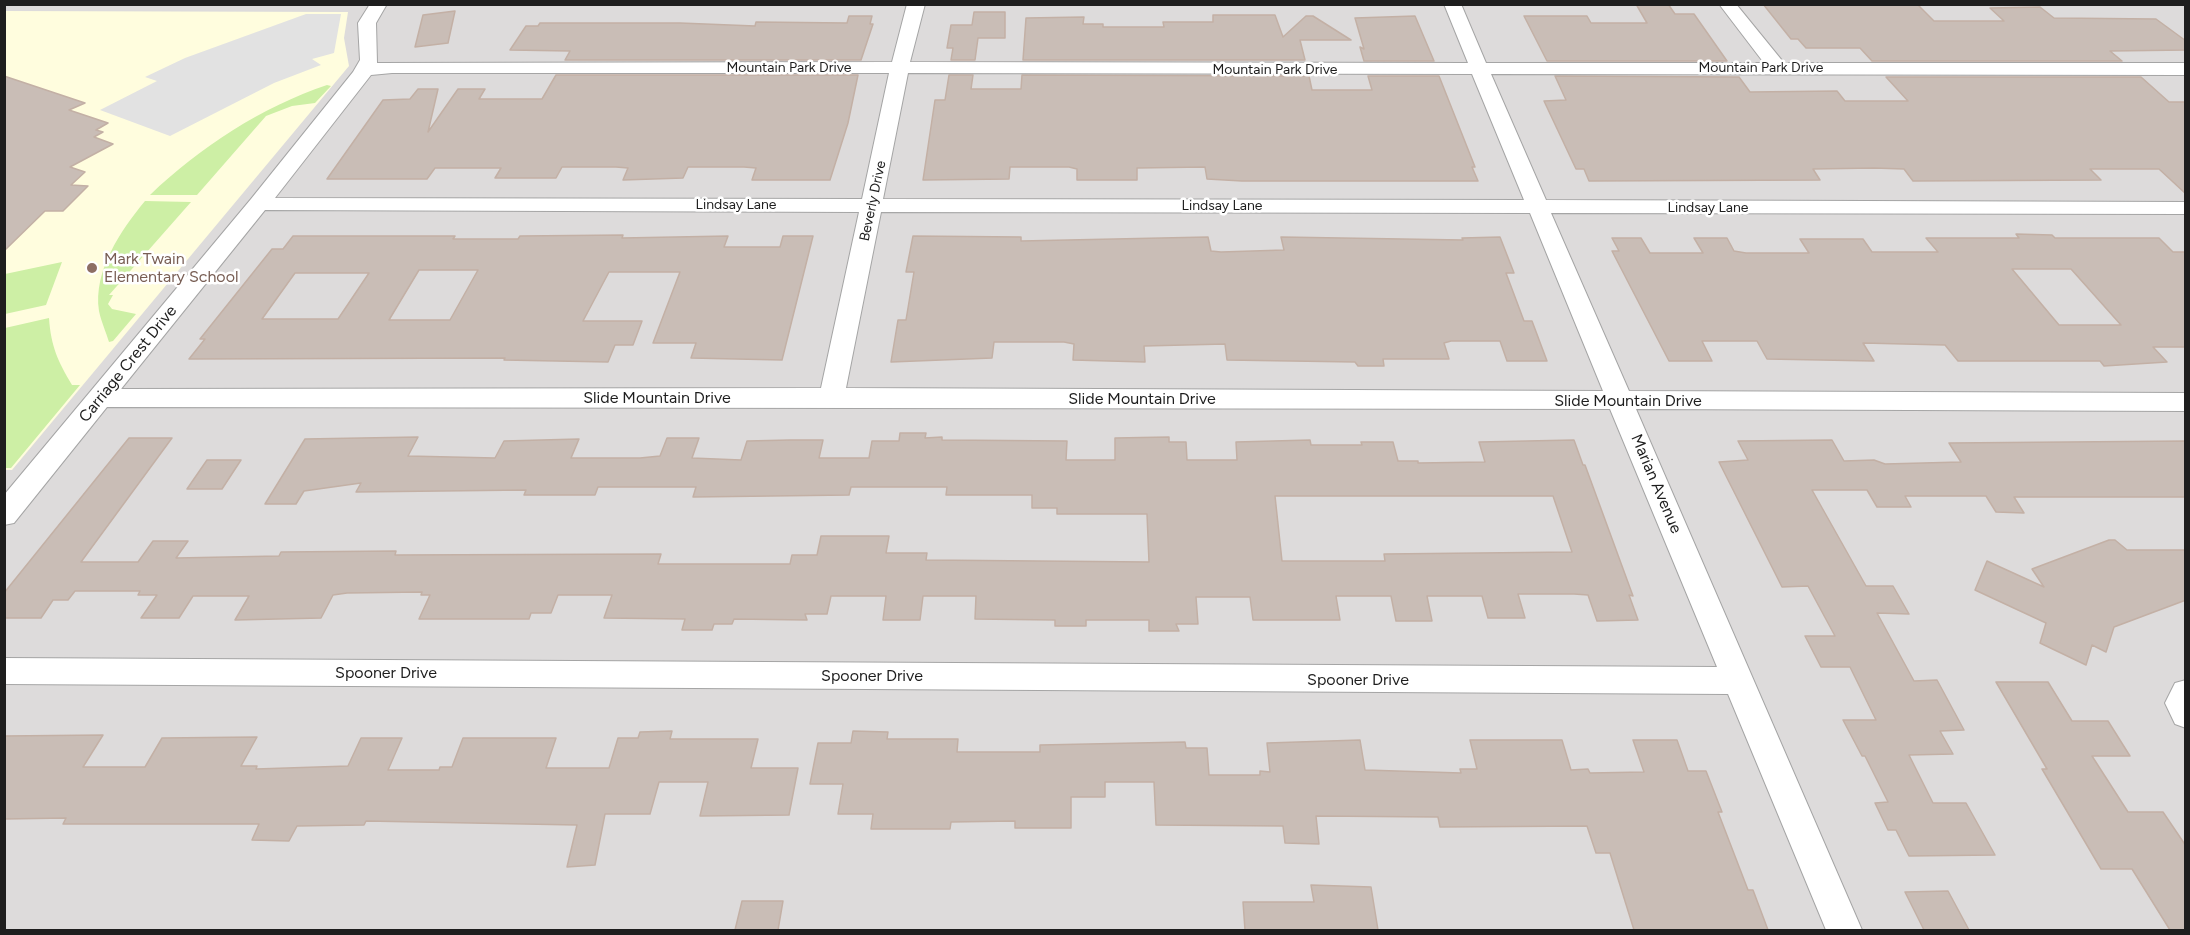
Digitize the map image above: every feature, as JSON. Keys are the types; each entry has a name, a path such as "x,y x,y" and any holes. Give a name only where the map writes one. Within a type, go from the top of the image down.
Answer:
{"street":[{"path":"365,70 369,60 367,23 379,4"},
{"name":"Beverly Drive","path":"832,397 900,68 916,4"},
{"name":"Marian Avenue","path":"1452,4 1536,207 1622,402 1845,930"},
{"path":"1727,4 1778,68"},
{"name":"Mountain Park Drive","path":"365,70 392,68 2186,69"},
{"name":"Carriage Crest Drive","path":"4,515 259,204 365,70"},
{"name":"Lindsay Lane","path":"259,204 2186,208"},
{"name":"Slide Mountain Drive","path":"99,398 832,397 1622,402 2186,402"},
{"name":"Spooner Drive","path":"4,671 1739,681"},
{"path":"2186,693 2181,703 2186,714"}],"shaded area":[{"path":"5,5 2185,5 2185,930 5,930"},
{"name":"Mark Twain Elementary School","path":"5,11 348,12 344,38 349,66 12,470 5,470"},
{"path":"306,14 341,14 334,53 312,59 321,65 274,83 170,136 100,110 157,81 145,77 185,58"}],"green space":[{"path":"327,85 331,86 315,103 292,106 266,116 197,195 150,195 169,177 233,130 279,105"},
{"path":"145,201 191,202 109,295 113,295 108,304 112,309 136,314 113,341 109,342 99,311 100,281 118,238"},
{"path":"62,262 46,305 5,314 5,274"},
{"path":"49,318 53,346 59,361 72,385 80,385 11,468 5,468 5,328"}],"building":[{"path":"1636,4 1668,4 1675,14 1694,14 1727,61 1547,61 1524,16 1587,16 1591,23 1647,23"},
{"path":"1763,4 1917,4 1934,21 2004,21 1990,8 2040,7 2054,18 2156,19 2186,41 2186,50 2110,51 2122,61 1872,61 1860,48 1806,48 1798,39 1791,39"},
{"path":"455,11 448,43 415,47 423,15"},
{"path":"974,12 1005,12 1005,38 978,38 975,60 951,60 953,48 947,48 951,25 972,25"},
{"path":"1213,15 1275,15 1283,37 1306,16 1313,16 1351,40 1300,40 1305,60 1023,60 1026,18 1084,17 1083,24 1103,24 1103,27 1164,27 1163,22 1213,22"},
{"path":"849,16 872,16 870,24 873,24 861,60 565,60 570,51 510,50 526,26 538,26 540,23 680,23 755,26 756,22 847,23"},
{"path":"1415,16 1434,61 1364,61 1360,47 1364,49 1355,18"},
{"path":"556,75 858,75 848,123 830,180 752,180 756,168 744,167 688,167 683,178 623,180 628,168 562,167 556,178 495,178 501,168 435,168 427,179 327,179 383,100 410,99 418,89 438,89 428,132 458,89 485,89 479,99 542,99"},
{"path":"949,75 973,75 971,89 1021,89 1022,75 1309,76 1312,90 1372,90 1368,76 1439,76 1475,167 1472,167 1478,181 1242,181 1207,179 1205,167 1137,168 1137,180 1077,180 1077,169 1069,167 1010,167 1009,179 923,180 935,100 945,100"},
{"path":"4,76 85,103 69,110 108,123 96,130 103,132 94,137 113,144 70,167 85,172 71,185 88,186 63,211 45,211 4,251"},
{"path":"1555,76 1739,77 1750,92 1837,91 1845,101 1908,101 1886,77 2141,77 2169,102 2186,102 2186,194 2159,169 2090,169 2101,180 1913,181 1904,169 1874,168 1813,169 1820,180 1589,181 1584,169 1576,169 1544,101 1566,100"},
{"path":"2016,234 2052,235 2055,238 2159,238 2173,252 2186,252 2186,347 2153,347 2167,362 2104,366 2100,361 1958,361 1945,345 1863,343 1874,361 1767,359 1757,341 1702,341 1712,361 1669,361 1612,251 1619,251 1612,238 1641,238 1650,253 1703,253 1694,238 1727,238 1734,251 1809,253 1800,239 1863,239 1872,252 1938,252 1926,238 2019,238","holes":["2012,269 2071,269 2121,325 2059,325"]},
{"path":"623,235 622,238 728,236 724,247 780,247 783,236 813,236 782,360 691,358 696,343 653,343 680,272 609,272 583,321 642,321 633,345 615,345 608,362 504,360 505,358 189,359 205,339 200,339 272,249 283,249 293,236 455,236 453,239 518,239 520,236","holes":["419,270 478,270 450,320 389,320","295,273 369,273 338,319 262,319"]},
{"path":"913,236 1021,237 1021,241 1208,237 1211,251 1221,252 1284,250 1281,237 1463,240 1462,238 1500,237 1514,273 1506,273 1524,321 1532,321 1547,361 1507,361 1500,341 1451,341 1444,343 1449,359 1383,359 1384,366 1358,366 1355,362 1227,360 1225,344 1144,346 1145,362 1073,360 1074,344 1064,342 994,342 992,358 891,362 898,320 906,320 914,272 906,272"},
{"path":"900,433 926,433 925,438 942,437 942,440 1067,441 1066,460 1115,460 1115,438 1169,437 1169,442 1186,442 1187,460 1237,460 1236,442 1310,440 1311,445 1362,445 1361,442 1393,442 1398,461 1418,461 1418,463 1485,462 1479,442 1574,440 1633,596 1629,595 1638,620 1597,621 1588,595 1574,594 1518,594 1525,618 1488,618 1482,596 1427,596 1432,621 1396,621 1391,596 1336,596 1340,620 1253,620 1250,597 1196,597 1198,624 1176,624 1179,631 1149,631 1149,620 1086,620 1086,626 1055,626 1055,620 975,619 976,596 923,596 920,620 883,620 886,596 831,596 827,614 805,614 807,620 734,619 732,624 714,624 712,630 682,630 685,619 604,618 612,595 558,595 551,613 531,613 529,619 419,619 430,595 421,595 422,592 347,593 333,595 321,618 235,620 249,596 193,596 179,618 141,618 157,595 138,595 140,591 75,591 68,600 53,600 41,618 4,618 4,593 129,438 172,438 81,562 138,562 153,541 188,541 176,558 279,556 281,552 396,551 395,555 661,554 658,564 790,564 792,555 817,555 821,536 889,536 886,553 927,553 926,560 1149,562 1147,514 1057,514 1057,508 1032,508 1032,495 946,495 947,487 851,487 849,495 693,497 696,487 598,487 595,495 524,495 526,490 356,492 361,483 304,491 296,504 265,504 305,439 418,437 408,456 495,458 504,441 579,439 571,458 640,458 660,456 667,438 699,438 692,458 741,460 747,441 823,440 819,458 869,458 872,441 899,441","holes":["1275,496 1553,496 1572,552 1384,554 1385,561 1282,561"]},
{"path":"1832,440 1844,461 1874,460 1885,464 1961,462 1949,443 2186,441 2186,497 2014,497 2024,513 1996,512 1986,496 1905,496 1911,507 1877,507 1867,490 1812,490 1866,586 1893,586 1909,614 1877,613 1914,681 1937,680 1964,730 1940,731 1953,754 1909,755 1933,803 1966,803 1995,855 1909,856 1896,830 1888,830 1875,803 1888,802 1865,756 1862,756 1843,720 1876,720 1850,667 1821,667 1805,636 1835,636 1808,586 1782,587 1719,462 1748,460 1738,441"},
{"path":"207,460 241,460 222,489 187,489"},
{"path":"2109,540 2115,540 2127,550 2186,550 2186,600 2114,627 2106,652 2092,645 2086,665 2040,643 2046,623 1975,590 1987,561 2044,587 2032,569"},
{"path":"1996,682 2048,682 2072,721 2108,721 2130,756 2092,756 2128,812 2163,812 2186,846 2186,930 2170,930 2132,869 2101,869 2042,769 2047,769"},
{"path":"672,731 670,739 758,739 751,768 798,768 789,815 700,816 708,782 659,782 650,814 605,814 595,865 567,867 577,825 366,821 364,825 297,826 289,841 252,840 259,824 63,824 66,818 4,819 4,736 103,735 83,767 145,767 162,738 257,737 241,766 257,766 256,769 348,766 361,738 402,738 388,770 439,770 440,767 452,767 463,738 556,738 546,768 609,768 618,738 638,738 640,732"},
{"path":"853,731 888,732 887,739 958,739 957,752 1040,752 1040,745 1185,742 1186,748 1207,748 1209,775 1260,775 1260,771 1270,772 1267,743 1360,740 1365,770 1461,773 1460,769 1477,769 1470,740 1562,740 1571,770 1588,769 1590,773 1644,772 1633,740 1677,740 1688,771 1706,771 1722,812 1718,812 1748,890 1753,890 1768,930 1634,930 1610,853 1596,853 1587,826 1440,827 1438,817 1316,816 1319,844 1285,843 1283,826 1156,825 1154,782 1105,782 1105,797 1071,797 1071,828 1015,828 1015,821 951,822 950,829 871,829 873,814 838,814 843,784 810,784 818,743 851,743"},
{"path":"1311,885 1371,887 1378,930 1245,930 1243,902 1314,902"},
{"path":"1948,891 1969,930 1924,930 1905,892"},
{"path":"742,901 783,901 778,930 735,930"}],"place":[{"name":"Mark Twain Elementary School","path":"92,268"}]}
